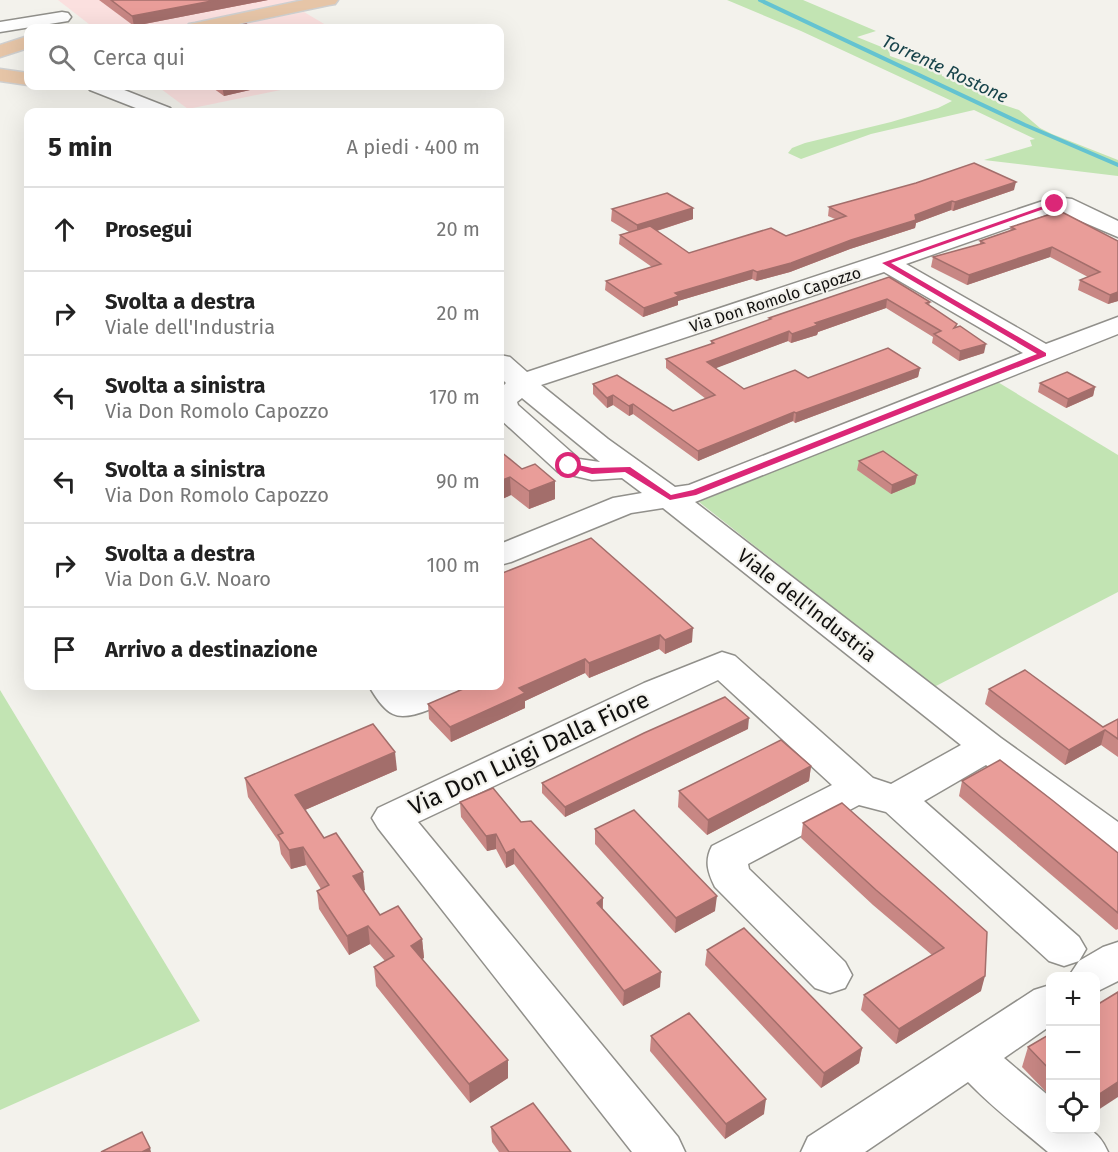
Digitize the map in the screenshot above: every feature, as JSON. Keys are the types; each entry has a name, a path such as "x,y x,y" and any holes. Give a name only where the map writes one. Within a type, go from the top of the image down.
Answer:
{"main road":[{"path":"214,24 329,0"},
{"path":"4,49 24,42"}],"street":[{"path":"40,0 61,24"},
{"path":"0,27 24,26"},
{"path":"108,90 161,108"},
{"path":"886,263 1055,204 1064,204 1118,230"},
{"name":"Via Don Romolo Capozzo","path":"512,373 886,263 1044,354"},
{"path":"504,553 624,505 696,492 1118,325"},
{"name":"Viale dell'Industria","path":"512,373 552,410 627,469 670,498 988,747 1118,843"},
{"name":"Via Don Luigi Dalla Fiore","path":"661,1152 392,818 657,692 722,664 1078,963"},
{"path":"391,690 404,705 439,690"},
{"path":"830,975 730,876 726,857 988,747"},
{"path":"1078,963 1118,959"},
{"path":"825,1152 1046,1006"},
{"path":"971,1055 1011,1094 1067,1141"}],"shaded area":[{"path":"58,0 313,0 188,24 89,24"},
{"path":"304,12 324,24 241,24"},
{"path":"162,90 281,90 193,108 187,108"}],"green space":[{"path":"727,0 803,0 876,31 857,37 889,50 890,56 915,65 940,68 942,76 985,91 998,103 1019,110 1040,128 1118,160 1118,176 984,160 1032,146 1030,140 1035,139 974,110 871,134 801,159 788,153 792,148 805,143 891,122 938,108 952,101 801,31"},
{"path":"996,381 1118,455 1118,592 934,687 699,502"},
{"path":"0,690 200,1021 0,1110"}],"building":[{"path":"111,0 217,0 132,16"},
{"path":"974,163 1016,182 955,202 952,201 915,215 916,220 851,240 791,263 757,272 753,270 675,293 679,296 644,308 606,281 661,264 620,235 650,226 689,253 771,228 786,236 846,216 829,207 916,183"},
{"path":"667,193 693,208 637,225 612,209"},
{"path":"1060,211 1118,241 1118,292 1110,295 1080,280 1100,272 1052,247 969,275 933,257 984,243 980,241 1015,229 1011,227"},
{"path":"889,277 930,302 926,303 957,324 954,328 960,326 986,344 960,351 934,334 941,331 887,299 815,323 818,325 792,334 789,331 707,362 744,389 795,370 808,378 888,348 920,368 794,412 698,451 633,404 629,406 613,395 607,398 593,384 617,375 673,411 715,395 666,359 714,343 711,341 771,319 769,318"},
{"path":"1067,372 1095,387 1068,399 1040,383"},
{"path":"883,451 917,475 892,485 859,461"},
{"path":"504,454 522,469 535,464 555,481 529,491 510,477 504,479"},
{"path":"591,538 693,628 665,640 660,635 589,663 585,659 519,688 525,693 450,727 428,704 461,690 504,690 504,572"},
{"path":"1025,670 1103,727 1118,719 1118,739 1105,730 1069,750 989,689"},
{"path":"725,697 749,718 565,807 542,783 644,733"},
{"path":"373,724 395,752 295,795 324,838 336,833 363,872 353,876 380,915 398,906 422,939 411,946 508,1060 469,1084 374,967 394,956 368,926 347,936 317,891 329,885 303,847 289,850 278,835 283,833 245,778"},
{"path":"781,740 811,766 708,820 679,791"},
{"path":"1000,760 1118,853 1118,913 962,781"},
{"path":"493,788 521,822 531,821 603,898 597,903 661,972 624,991 514,849 506,853 496,834 486,836 460,802"},
{"path":"842,803 987,932 985,976 899,1029 864,995 944,948 803,823"},
{"path":"634,810 717,896 676,918 595,829"},
{"path":"744,928 862,1048 824,1073 707,950"},
{"path":"1118,992 1118,1082 1100,1094 1100,1026 1100,1003"},
{"path":"689,1013 766,1099 726,1124 651,1036"},
{"path":"1046,1036 1046,1066 1028,1047"},
{"path":"533,1103 571,1152 509,1152 491,1127"},
{"path":"142,1132 150,1148 142,1152 101,1152"}],"waterway":[{"name":"Torrente Rostone","path":"760,0 1025,125 1118,165"}],"route":[{"path":"569,466 609,472 627,469 670,498 696,492 1044,354 886,263 1055,204"}]}
